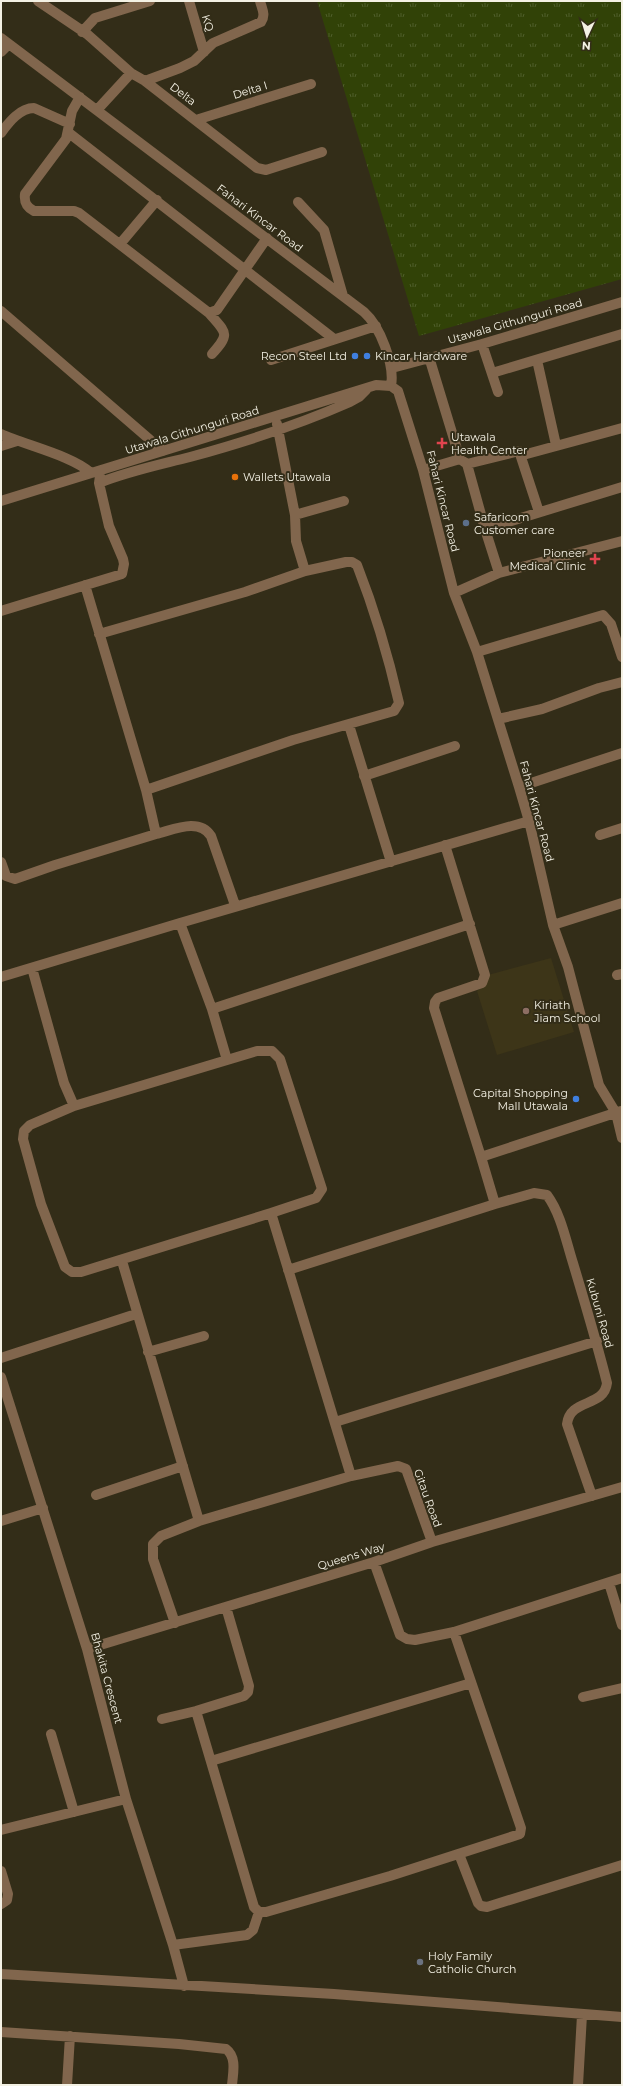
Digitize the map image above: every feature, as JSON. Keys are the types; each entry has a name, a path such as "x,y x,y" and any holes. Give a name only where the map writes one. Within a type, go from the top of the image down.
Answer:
{"street":[{"name":"Delta","path":"38,1 97,41 131,73 145,81 262,170 322,152"},
{"path":"82,32 95,18 150,1"},
{"name":"KQ","path":"189,1 204,52"},
{"path":"145,81 194,61 213,43 261,22 263,13 260,1"},
{"path":"1,52 5,41"},
{"name":"Fahari Kincar Road","path":"5,41 368,315 376,326 392,368 391,386 398,391 423,470 454,593 477,652 529,821 553,925 568,967 599,1085 619,1112 622,1138"},
{"path":"97,110 131,73"},
{"name":"Delta I","path":"196,120 311,84"},
{"path":"80,97 72,111 66,139 25,194 28,208 34,211 74,211 79,213 209,313 222,328 225,335 224,340 212,354"},
{"path":"1,133 9,122 29,108 34,108 69,129 334,339"},
{"path":"120,244 157,200"},
{"path":"298,202 324,230 343,296"},
{"path":"209,313 217,310 267,238"},
{"name":"Utawala Githunguri Road","path":"392,368 482,344 622,302"},
{"path":"1,311 163,451"},
{"path":"271,360 376,326"},
{"path":"492,373 622,334"},
{"path":"482,344 498,392"},
{"path":"429,358 499,573"},
{"path":"537,360 556,445"},
{"name":"Utawala Githunguri Road","path":"1,501 95,472 126,468 163,451 367,388 384,385 391,386"},
{"path":"100,483 126,468 192,456 278,431 318,416 359,397 367,388"},
{"path":"315,404 318,416"},
{"path":"275,417 295,515 295,533 304,571"},
{"path":"519,451 523,455 622,428"},
{"path":"1,434 95,472 100,483 109,526 124,564 122,574 1,611"},
{"path":"1,446 17,441"},
{"path":"188,444 192,456"},
{"path":"423,470 519,451"},
{"path":"519,451 539,512"},
{"path":"484,529 622,487"},
{"path":"295,515 344,502"},
{"path":"454,593 499,573 622,541"},
{"path":"99,634 245,592 304,571 352,562 357,565 376,614 399,703 394,711 293,740 146,790"},
{"path":"85,585 146,790 156,834"},
{"path":"477,652 603,615 612,626 622,657"},
{"path":"612,626 622,623"},
{"path":"498,719 542,709 599,688 622,682"},
{"path":"349,725 391,862"},
{"path":"364,776 455,746"},
{"path":"519,787 622,753"},
{"path":"1,977 235,906 529,821"},
{"path":"1,862 6,876 15,880 56,865 156,834 185,826 195,826 207,830 211,836 235,906"},
{"path":"600,835 622,828"},
{"path":"288,1270 495,1204 434,1008 435,1002 438,998 482,983 485,975 445,845"},
{"path":"553,925 622,903"},
{"path":"180,923 212,1009 227,1060"},
{"path":"212,1009 470,924"},
{"path":"32,968 64,1083 74,1106"},
{"path":"265,1050 272,1051 280,1059 322,1189 316,1198 122,1261 81,1272 72,1272 65,1267 41,1204 22,1139 24,1131 30,1125 74,1106 227,1060 265,1050"},
{"path":"481,1157 619,1112"},
{"name":"Kubuni Road","path":"495,1204 534,1193 547,1195 556,1211 597,1341 607,1384 602,1396 573,1410 568,1417 567,1424 592,1496"},
{"path":"270,1213 351,1476"},
{"path":"122,1261 136,1314 199,1521"},
{"path":"1,1358 136,1314"},
{"path":"148,1352 204,1336"},
{"path":"335,1422 597,1341"},
{"name":"Bhakita Crescent","path":"1,1377 87,1649 126,1799 173,1945 184,1986"},
{"path":"96,1494 183,1466"},
{"name":"Gitau Road","path":"175,1623 153,1559 153,1544 161,1536 199,1521 351,1476 398,1466 406,1469 432,1542"},
{"name":"Queens Way","path":"87,1649 374,1562 432,1542 622,1487"},
{"path":"1,1521 43,1508"},
{"path":"374,1562 400,1635 407,1639 415,1640 454,1632 622,1578"},
{"path":"608,1583 622,1625"},
{"path":"162,1719 196,1711 244,1696 248,1692 249,1686 226,1607"},
{"path":"196,1711 254,1908 259,1912 266,1912 382,1878 515,1837 520,1834 522,1828 454,1632"},
{"path":"211,1761 471,1682"},
{"path":"583,1697 622,1688"},
{"path":"51,1734 74,1812"},
{"path":"1,1830 126,1799"},
{"path":"459,1854 478,1903 481,1906 487,1907 622,1865"},
{"path":"1,1871 8,1894 7,1900 1,1904"},
{"path":"173,1945 247,1935 253,1930 259,1912"},
{"path":"1,1974 342,1995 622,2017"},
{"path":"578,2085 582,2015"},
{"path":"1,2032 70,2036 226,2049 231,2053 233,2059 232,2085"},
{"path":"67,2085 70,2036"}],"shaded area":[{"name":"Kiriath Jiam School","path":"551,958 574,1032 497,1055 477,991 484,986 488,975"}],"green space":[{"path":"317,1 622,1 622,279 419,336"}],"place":[{"name":"Recon Steel Ltd","path":"355,356"},
{"name":"Kincar Hardware","path":"367,356"},
{"name":"Utawala Health Center","path":"442,443"},
{"name":"Wallets Utawala","path":"235,477"},
{"name":"Safaricom Customer care","path":"466,523"},
{"name":"Pioneer Medical Clinic","path":"595,559"},
{"name":"Kiriath Jiam School","path":"526,1011"},
{"name":"Capital Shopping Mall Utawala","path":"576,1099"},
{"name":"Holy Family Catholic Church","path":"420,1962"}]}
